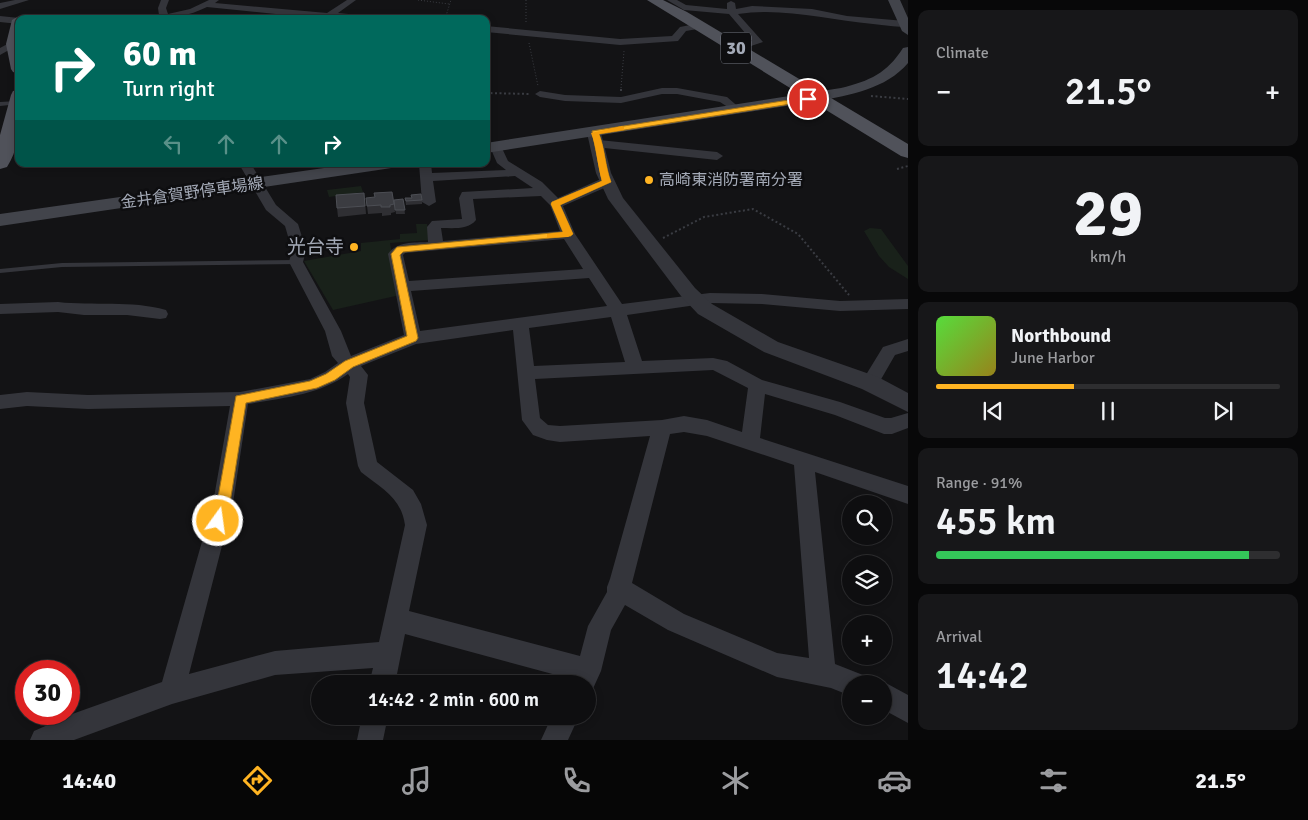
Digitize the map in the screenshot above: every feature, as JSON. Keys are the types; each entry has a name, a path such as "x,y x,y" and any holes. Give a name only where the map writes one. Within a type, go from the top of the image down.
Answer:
{"main road":[{"path":"22,15 30,0"},
{"name":"30","path":"653,0 700,26 908,152"},
{"path":"894,0 906,24"},
{"path":"15,27 4,47 15,63"},
{"path":"491,148 597,138 856,89 890,72 908,54"},
{"path":"5,149 12,101"},
{"name":"金井倉賀野停車場線","path":"0,220 364,167"}],"street":[{"path":"0,6 25,0"},
{"path":"164,15 162,8 165,0"},
{"path":"331,15 352,0"},
{"path":"671,0 684,7 732,12 760,9 812,12 847,19 906,24"},
{"path":"731,0 732,12 758,42 736,48"},
{"path":"174,15 193,11 211,2 312,15"},
{"path":"0,19 15,20"},
{"path":"490,29 625,42 675,39 683,29 700,26"},
{"path":"540,94 565,98 620,100 662,90 677,91 723,99 737,110"},
{"path":"717,156 597,138 606,182 616,199 695,300 730,327 771,347 870,383 908,403"},
{"path":"491,148 503,163 537,185 556,204 568,234 617,310 636,368"},
{"path":"248,167 271,207 291,224 299,250 296,262 333,331 341,356 359,374 355,403 368,466 405,494 415,513 416,525 398,620 384,675"},
{"path":"429,202 426,170 471,175 510,174 516,172"},
{"path":"471,175 474,195"},
{"path":"556,204 606,182"},
{"path":"436,246 434,227 437,224 465,223 469,220 467,195 543,192"},
{"path":"413,338 395,254 401,249 568,234"},
{"path":"402,287 594,273"},
{"path":"0,402 28,398 88,402 240,399 313,385 330,377 349,364 413,338 710,298 752,298 840,306 908,304"},
{"path":"0,309 58,307 84,310 127,310 160,314"},
{"path":"520,323 531,420 536,428 543,432 560,434 662,428 684,424 700,426 750,441 908,495"},
{"path":"870,383 888,351 908,345"},
{"path":"526,373 713,364 757,385 840,410 884,426 892,426 908,420"},
{"path":"750,441 757,385"},
{"path":"172,691 224,503 240,399"},
{"path":"586,675 600,626 617,597 618,587 662,428"},
{"path":"804,461 824,674"},
{"path":"618,587 676,622 777,665 824,674 842,680"},
{"path":"398,620 578,675"},
{"path":"43,740 75,726 172,691 275,664 389,654"},
{"path":"892,700 908,710"},
{"path":"370,740 373,725"},
{"path":"554,740 562,725"}],"lane":[{"path":"0,271 62,265 296,262"}],"path":[{"path":"418,0 450,4"},
{"path":"446,15 452,0"},
{"path":"490,93 540,94 527,33 526,0"},
{"path":"620,100 625,42"},
{"path":"856,89 874,96 908,99"},
{"path":"897,168 908,166"},
{"path":"649,242 663,238 704,216 753,209 798,234 858,305"}],"shaded area":[{"path":"361,186 363,192 329,197 327,190"},
{"path":"416,224 427,224 430,240 390,243 400,295 333,310 304,261 361,251 361,243 400,239 400,234 417,233"},
{"path":"870,228 881,229 908,266 908,279 889,267 879,256 864,231"}],"building":[{"path":"392,192 394,204 390,205 390,207 381,207 381,205 367,206 366,198 375,197 374,193"},
{"path":"364,193 365,206 337,208 336,195"},
{"path":"421,194 422,200 406,201 405,198 412,198 411,195"},
{"path":"403,199 405,210 395,210 394,200"}],"slow traffic":[{"path":"551,236 568,234 556,204 606,182 599,144 594,133 622,128"}],"place":[{"name":"高崎東消防署南分署","path":"649,180"},
{"name":"光台寺","path":"354,247"}],"route":[{"path":"218,521 224,503 240,399 313,385 330,377 349,364 413,338 395,254 401,249 568,234 556,204 606,182 599,144 594,133 808,99"}]}
